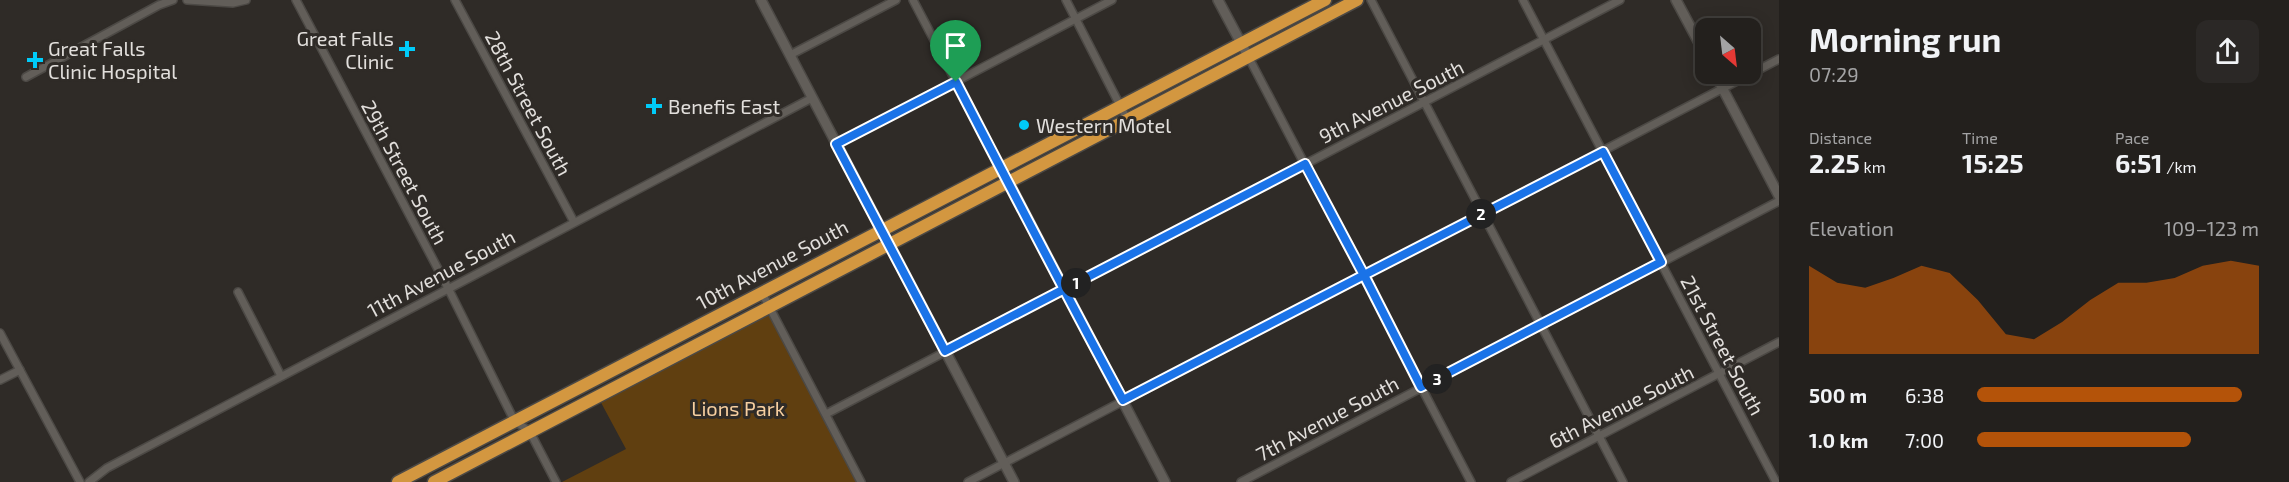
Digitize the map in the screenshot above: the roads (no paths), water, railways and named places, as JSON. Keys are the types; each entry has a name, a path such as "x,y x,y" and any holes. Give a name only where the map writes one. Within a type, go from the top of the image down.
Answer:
{"highway":[{"name":"10th Avenue South","path":"398,482 762,293 880,229 1325,0"},
{"name":"10th Avenue South","path":"434,482 1357,0"}],"street":[{"path":"26,77 159,5 174,0"},
{"path":"187,0 233,3 246,0"},
{"name":"29th Street South","path":"296,0 448,288 514,420 530,432 556,482"},
{"name":"28th Street South","path":"455,0 574,222"},
{"path":"761,0 1014,482"},
{"path":"790,56 896,0"},
{"path":"913,0 1165,482"},
{"path":"1066,0 1128,121"},
{"path":"836,144 1112,0"},
{"path":"1218,0 1471,482"},
{"path":"1371,0 1623,482"},
{"name":"21st Street South","path":"1523,0 1776,482"},
{"name":"9th Avenue South","path":"826,414 1620,0"},
{"path":"1676,0 1695,35"},
{"path":"968,482 1779,59"},
{"path":"1720,84 1779,198"},
{"name":"11th Avenue South","path":"89,482 107,468 812,98"},
{"name":"7th Avenue South","path":"1241,482 1779,198"},
{"path":"238,292 281,376"},
{"path":"762,293 861,482"},
{"path":"0,333 80,482"},
{"name":"6th Avenue South","path":"1511,482 1779,342"},
{"path":"0,380 20,370"}],"place":[{"name":"Great Falls Clinic","path":"407,49"},
{"name":"Great Falls Clinic Hospital","path":"35,60"},
{"name":"Benefis East","path":"654,106"},
{"name":"Western Motel","path":"1024,125"}],"park label":[{"name":"Lions Park","path":"738,408"}]}
